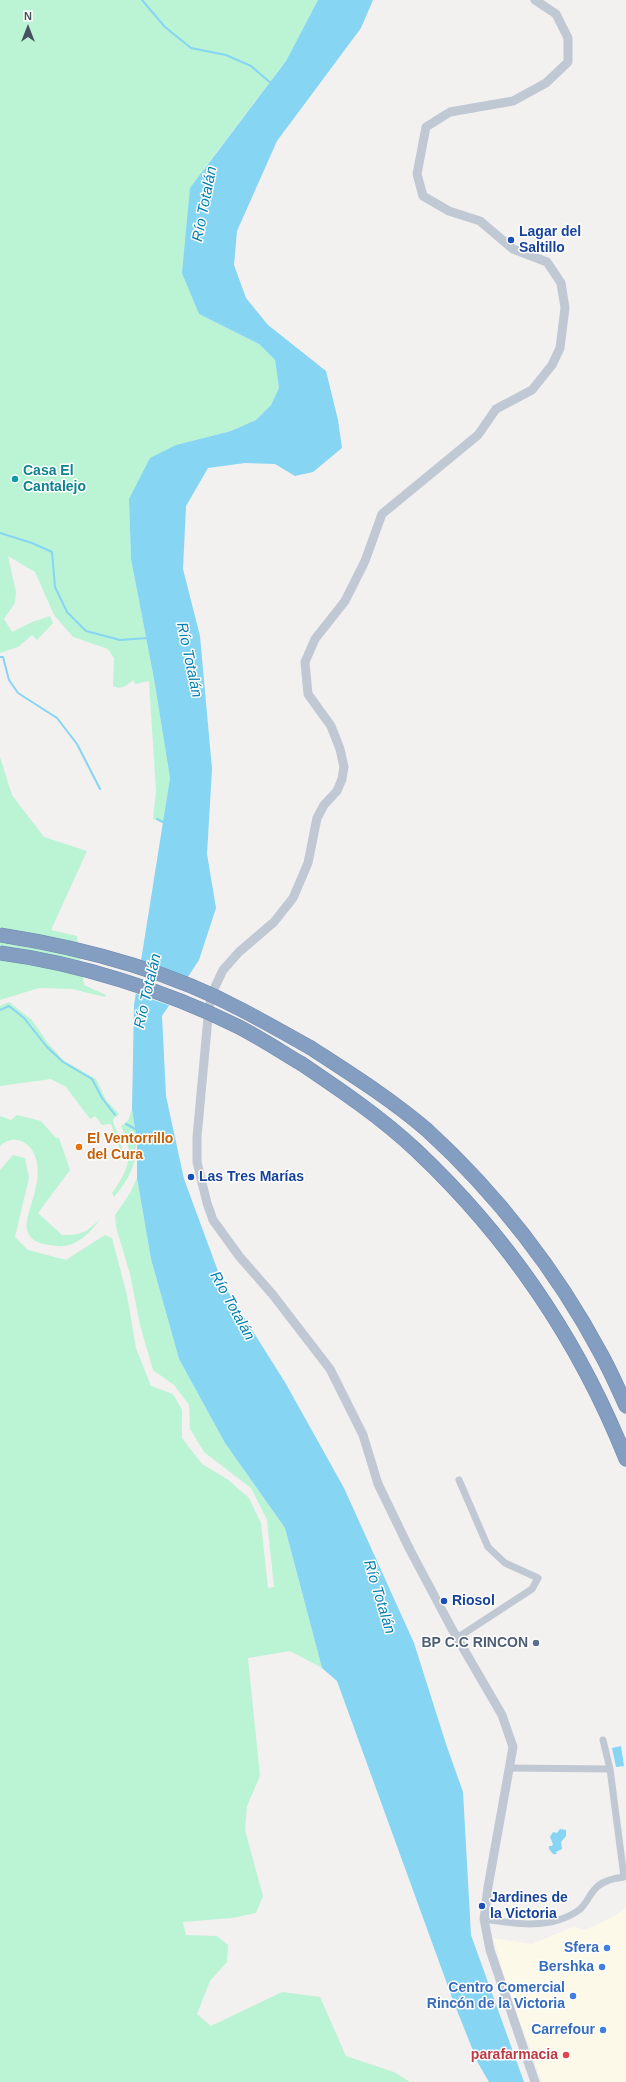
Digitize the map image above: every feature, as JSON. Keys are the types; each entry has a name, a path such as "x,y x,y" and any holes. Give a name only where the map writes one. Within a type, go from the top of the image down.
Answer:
{"highway":[{"path":"0,935 102,955 178,981 241,1009 311,1048 370,1085 426,1130 480,1184 512,1220 557,1282 601,1353 626,1406"},
{"path":"0,953 94,972 172,998 236,1026 302,1064 361,1105 416,1150 458,1192 496,1236 545,1301 581,1362 626,1459"}],"street":[{"path":"535,0 556,14 568,38 568,62 546,83 513,101 450,112 426,127 417,174 423,196 449,211 480,221 513,248 547,262 562,284 565,308 560,348 552,365 532,390 496,409 478,435 382,514 364,561 345,601 315,639 305,662 308,694 330,726 340,749 344,767 342,779 337,791 324,805 317,818 308,863 293,898 274,922 239,952 223,970 214,989 209,1007 197,1137 197,1162 207,1203 213,1220 223,1235 273,1295 330,1369 363,1434 378,1484 410,1550 457,1638 502,1715 513,1747 488,1887 484,1919 490,1950 535,2082"},
{"path":"457,1638 532,1589 538,1578 505,1563 488,1547 459,1480"},
{"path":"484,1919 511,1923 537,1924 562,1920 580,1909 598,1886 615,1878 625,1877 610,1770 603,1740"},
{"path":"509,1768 610,1770"}],"shaded area":[{"name":"Centro Comercial Rincón de la Victoria","path":"626,1908 626,2082 542,2082 507,1985 493,1938 532,1944 573,1927 585,1930 614,1916"}],"green space":[{"path":"0,0 318,0 286,61 203,170 199,314 259,344 275,360 279,388 271,405 256,420 231,431 176,445 129,499 131,559 154,679 170,778 163,823 153,819 156,791 149,681 135,684 133,680 124,687 119,688 113,686 114,658 108,649 73,637 54,615 35,572 8,556 16,592 15,603 4,619 12,632 32,622 50,616 53,623 37,640 32,635 18,647 0,653"},
{"path":"0,757 12,795 44,837 87,851 51,930 77,936 84,985 106,995 105,997 72,989 39,988 0,1000"},
{"path":"9,1002 32,1020 47,1042 63,1060 96,1079 106,1100 119,1114 113,1119 120,1139 122,1154 111,1124 102,1125 95,1116 90,1119 66,1087 51,1079 0,1086 0,1006"},
{"path":"132,1109 136,1135 133,1166 123,1186 114,1197 112,1193 123,1177 129,1153 128,1145 121,1126 128,1121"},
{"path":"17,1115 41,1121 56,1138 59,1138 70,1170 38,1213 62,1235 79,1234 87,1230 100,1219 88,1234 77,1242 65,1246 50,1245 33,1240 28,1233 28,1217 37,1185 37,1161 31,1148 21,1141 10,1140 0,1146 0,1116 11,1120"},
{"path":"13,1155 25,1158 29,1178 15,1237 28,1250 66,1260 105,1235 112,1238 127,1295 136,1348 151,1386 173,1394 182,1410 182,1438 202,1464 227,1479 249,1498 261,1523 268,1588 274,1587 267,1520 251,1488 204,1452 190,1429 189,1405 174,1385 153,1370 140,1325 130,1274 116,1227 115,1215 130,1193 137,1178 151,1259 179,1359 225,1443 285,1528 322,1668 290,1651 248,1658 260,1776 247,1806 245,1830 263,1896 256,1913 232,1918 183,1922 186,1935 217,1936 228,1945 227,1962 210,1981 197,2014 211,2026 282,1992 320,1997 346,2056 394,2072 410,2082 0,2082 0,1170"}],"water":[{"name":"Río Totalán","path":"318,0 373,0 361,28 277,141 237,231 234,265 246,298 268,325 326,371 338,420 342,448 313,472 295,476 275,464 245,463 208,468 186,506 183,569 200,636 212,769 207,854 216,908 199,960 162,1016 166,1096 184,1179 222,1282 286,1384 344,1488 414,1643 463,1792 471,1935 524,2082 489,2082 478,2063 454,2003 337,1681 322,1668 285,1528 225,1443 179,1359 151,1259 137,1178 137,1142 132,1109 134,1005 170,778 154,679 131,559 129,499 150,458 176,445 231,431 256,420 271,405 279,388 275,360 259,344 199,314 182,273 190,188 286,61"},
{"path":"621,1746 624,1766 616,1767 612,1748"},
{"path":"560,1829 566,1830 566,1836 561,1842 562,1849 556,1852 557,1854 553,1854 549,1849 549,1846 552,1846 553,1844 550,1837 553,1832 557,1833"}],"pier":[{"path":"139,962 189,980 171,1006 134,993"}],"waterway":[{"path":"142,0 165,27 191,48 226,55 251,66 272,84"},
{"path":"0,533 32,543 52,552 55,587 67,612 86,631 120,640 148,638"},
{"path":"0,657 3,657 9,680 18,693 57,718 77,744 100,789"},
{"path":"157,819 165,823"},
{"path":"0,1010 9,1006 24,1018 47,1047 63,1062 92,1079 102,1098 115,1115"},
{"path":"126,1124 137,1130"}],"place":[{"name":"Lagar del Saltillo","path":"511,240"},
{"name":"Casa El Cantalejo","path":"15,479"},
{"name":"El Ventorrillo del Cura","path":"79,1147"},
{"name":"Las Tres Marías","path":"191,1177"},
{"name":"Riosol","path":"444,1601"},
{"name":"BP C.C RINCON","path":"536,1643"},
{"name":"Jardines de la Victoria","path":"482,1906"},
{"name":"Sfera","path":"607,1948"},
{"name":"Bershka","path":"602,1967"},
{"name":"Centro Comercial Rincón de la Victoria","path":"573,1996"},
{"name":"Carrefour","path":"603,2030"},
{"name":"parafarmacia","path":"566,2055"}]}
